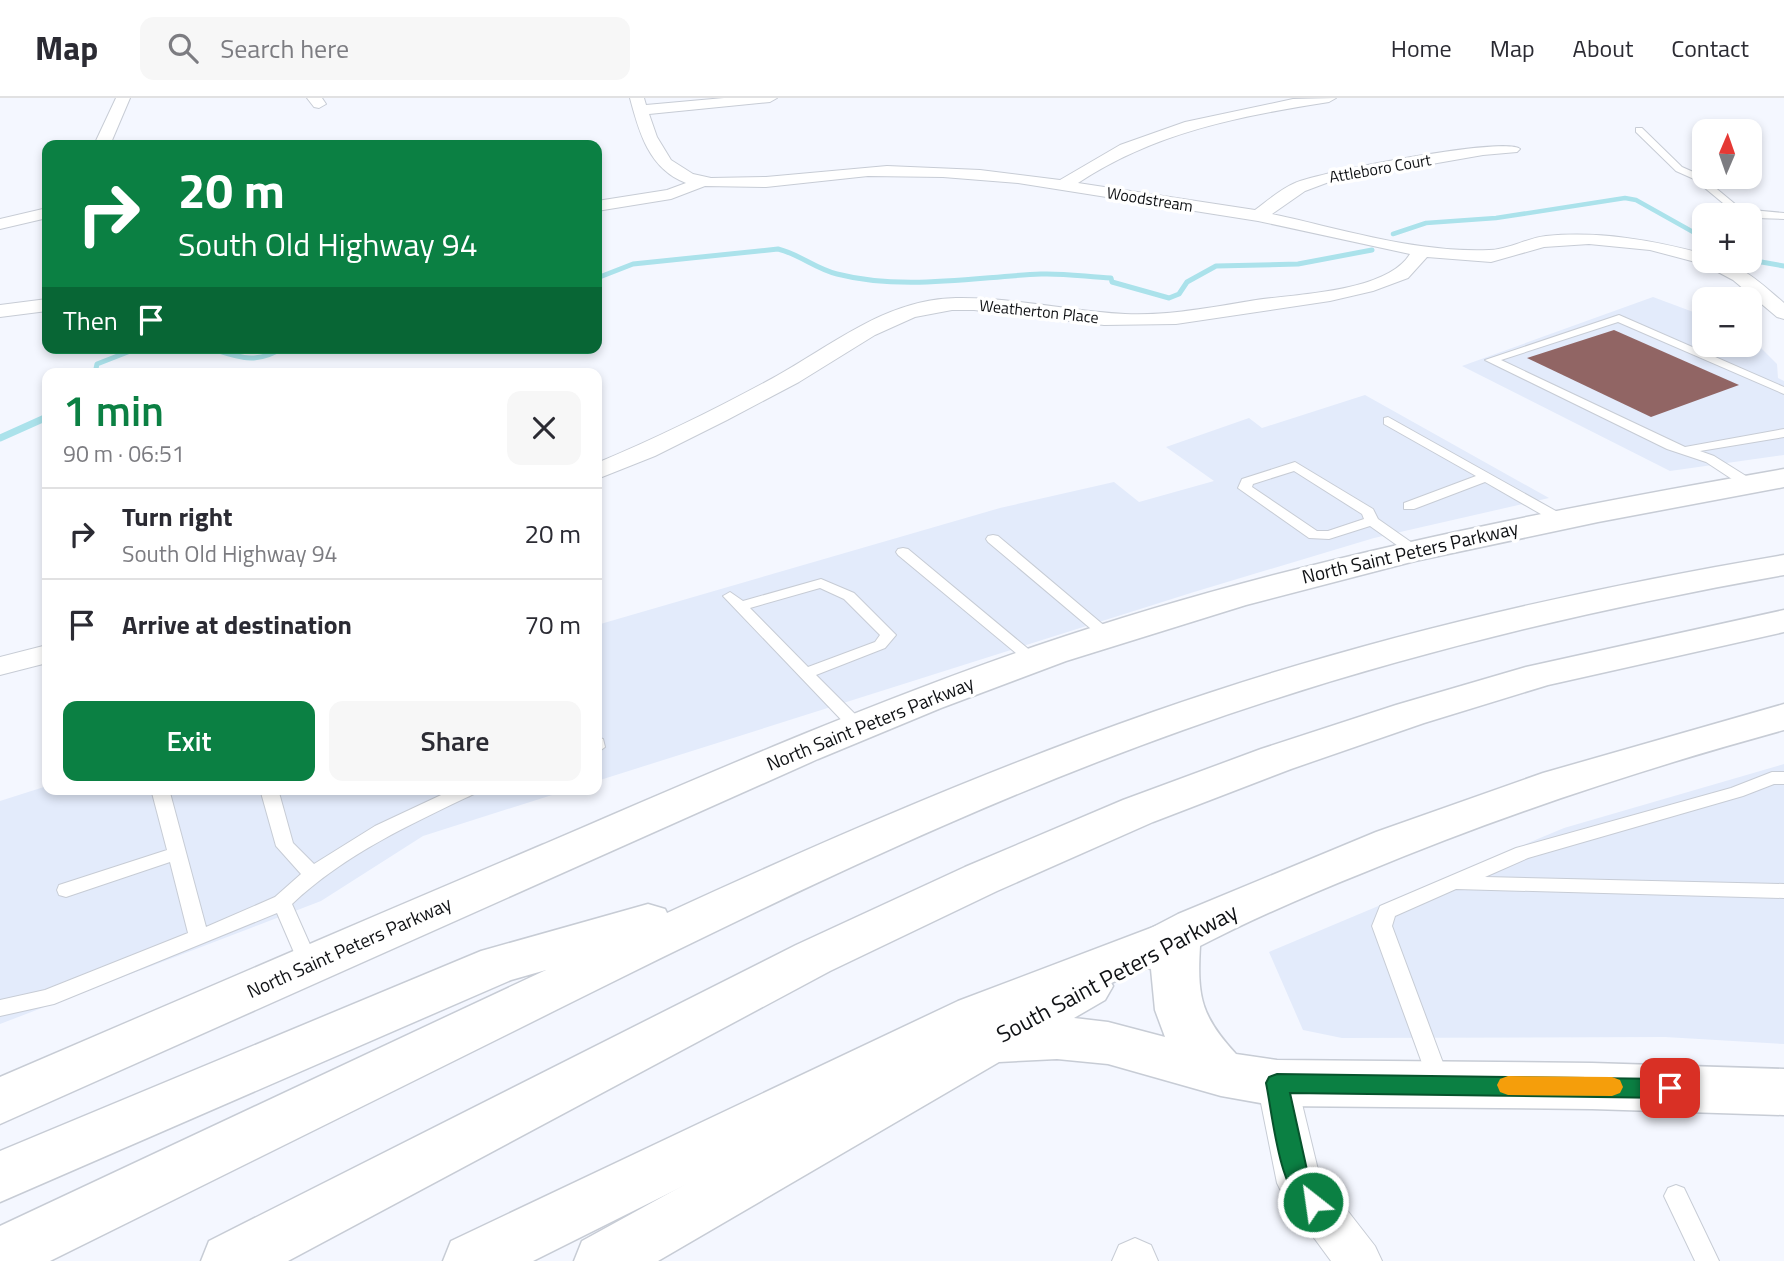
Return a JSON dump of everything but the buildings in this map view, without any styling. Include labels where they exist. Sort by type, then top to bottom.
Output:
[{"type":"main road","name":"North Saint Peters Parkway","points":[[0,1101],[787,755],[1033,660],[1214,602],[1413,550],[1558,518],[1766,481]]},
{"type":"main road","points":[[0,1256],[751,893],[947,806],[1087,750],[1228,701],[1384,653],[1613,597],[1784,565]]},
{"type":"main road","points":[[230,1261],[813,958],[981,879],[1138,811],[1276,759],[1410,714],[1541,676],[1784,621]]},
{"type":"main road","name":"South Saint Peters Parkway","points":[[603,1261],[1177,936],[1293,883],[1414,833],[1642,755],[1784,717]]},
{"type":"main road","points":[[0,1177],[498,965],[751,893]]},
{"type":"main road","points":[[472,1261],[976,1016],[1177,936],[1174,978],[1178,1007],[1189,1036],[1221,1074]]},
{"type":"main road","points":[[988,1042],[1057,1038],[1108,1043],[1221,1074],[1277,1083],[1592,1086],[1784,1092]]},
{"type":"street","points":[[104,140],[123,98]]},
{"type":"street","points":[[639,104],[770,98]]},
{"type":"street","points":[[1063,185],[1096,161],[1175,130],[1273,106],[1329,98]]},
{"type":"street","name":"Woodstream","points":[[639,104],[661,157],[672,170],[702,181],[744,183],[836,173],[898,171],[978,174],[1258,216],[1421,251],[1491,256],[1543,242],[1589,239],[1651,245],[1692,256]]},
{"type":"street","name":"Attleboro Court","points":[[1258,216],[1299,187],[1326,178],[1483,150],[1512,149]]},
{"type":"street","points":[[602,205],[671,194],[702,181]]},
{"type":"street","points":[[0,223],[42,214]]},
{"type":"street","name":"Weatherton Place","points":[[602,470],[635,457],[794,376],[877,324],[914,310],[949,304],[990,304],[1074,316],[1167,320],[1347,291],[1401,274],[1414,264],[1421,251]]},
{"type":"street","points":[[1734,273],[1784,313]]},
{"type":"street","points":[[0,311],[42,306]]},
{"type":"street","points":[[0,666],[42,655]]},
{"type":"street","points":[[1277,1083],[1298,1183],[1359,1261]]},
{"type":"lane","points":[[1639,130],[1679,169],[1697,177],[1738,211],[1755,215],[1784,216]]},
{"type":"lane","points":[[1766,481],[1684,450],[1491,359],[1619,318],[1784,391]]},
{"type":"lane","points":[[1388,421],[1558,518]]},
{"type":"lane","points":[[1684,450],[1784,433]]},
{"type":"lane","points":[[1371,521],[1329,535],[1314,535],[1245,488],[1247,482],[1294,466],[1368,512],[1371,521],[1413,550]]},
{"type":"lane","points":[[1409,506],[1486,477]]},
{"type":"lane","points":[[993,539],[1108,636]]},
{"type":"lane","points":[[902,552],[1033,660]]},
{"type":"lane","points":[[806,673],[880,645],[888,635],[849,596],[821,583],[735,601],[858,727]]},
{"type":"lane","points":[[1440,1085],[1381,926],[1387,911],[1522,853],[1737,792],[1772,778],[1784,778]]},
{"type":"lane","points":[[162,795],[199,937]]},
{"type":"lane","points":[[271,795],[285,846],[312,874]]},
{"type":"lane","points":[[0,1008],[47,998],[255,915],[282,902],[312,874],[381,831],[457,795]]},
{"type":"lane","points":[[66,890],[177,853]]},
{"type":"lane","points":[[1452,883],[1784,891]]},
{"type":"lane","points":[[282,902],[309,965]]},
{"type":"lane","points":[[1676,1196],[1707,1261]]},
{"type":"shaded area","points":[[1653,297],[1692,312],[1692,357],[1762,357],[1762,349],[1777,364],[1778,378],[1784,381],[1784,455],[1670,471],[1462,366]]},
{"type":"shaded area","points":[[1365,395],[1549,498],[1374,538],[1194,592],[602,779],[602,624],[1000,508],[1114,482],[1139,502],[1214,481],[1166,447],[1249,418],[1262,428]]},
{"type":"shaded area","points":[[1784,764],[1784,1044],[1665,1037],[1342,1038],[1303,1030],[1269,952],[1564,828]]},
{"type":"shaded area","points":[[42,788],[42,795],[552,795],[423,836],[321,901],[0,1024],[0,801]]},
{"type":"waterway","points":[[1393,234],[1426,223],[1496,218],[1625,198],[1636,200],[1692,231]]},
{"type":"waterway","points":[[602,276],[633,264],[778,249],[829,272],[862,279],[939,282],[1041,274],[1067,275],[1111,278],[1112,282],[1169,298],[1179,294],[1187,282],[1216,266],[1298,264],[1372,250]]},
{"type":"waterway","points":[[1762,262],[1784,266]]},
{"type":"waterway","points":[[96,368],[97,364],[123,354]]},
{"type":"waterway","points":[[231,354],[246,358],[270,354]]},
{"type":"waterway","points":[[0,438],[42,419]]},
{"type":"slow traffic","points":[[1508,1085],[1612,1087]]},
{"type":"route","points":[[1313,1202],[1298,1183],[1277,1083],[1670,1088]]}]
